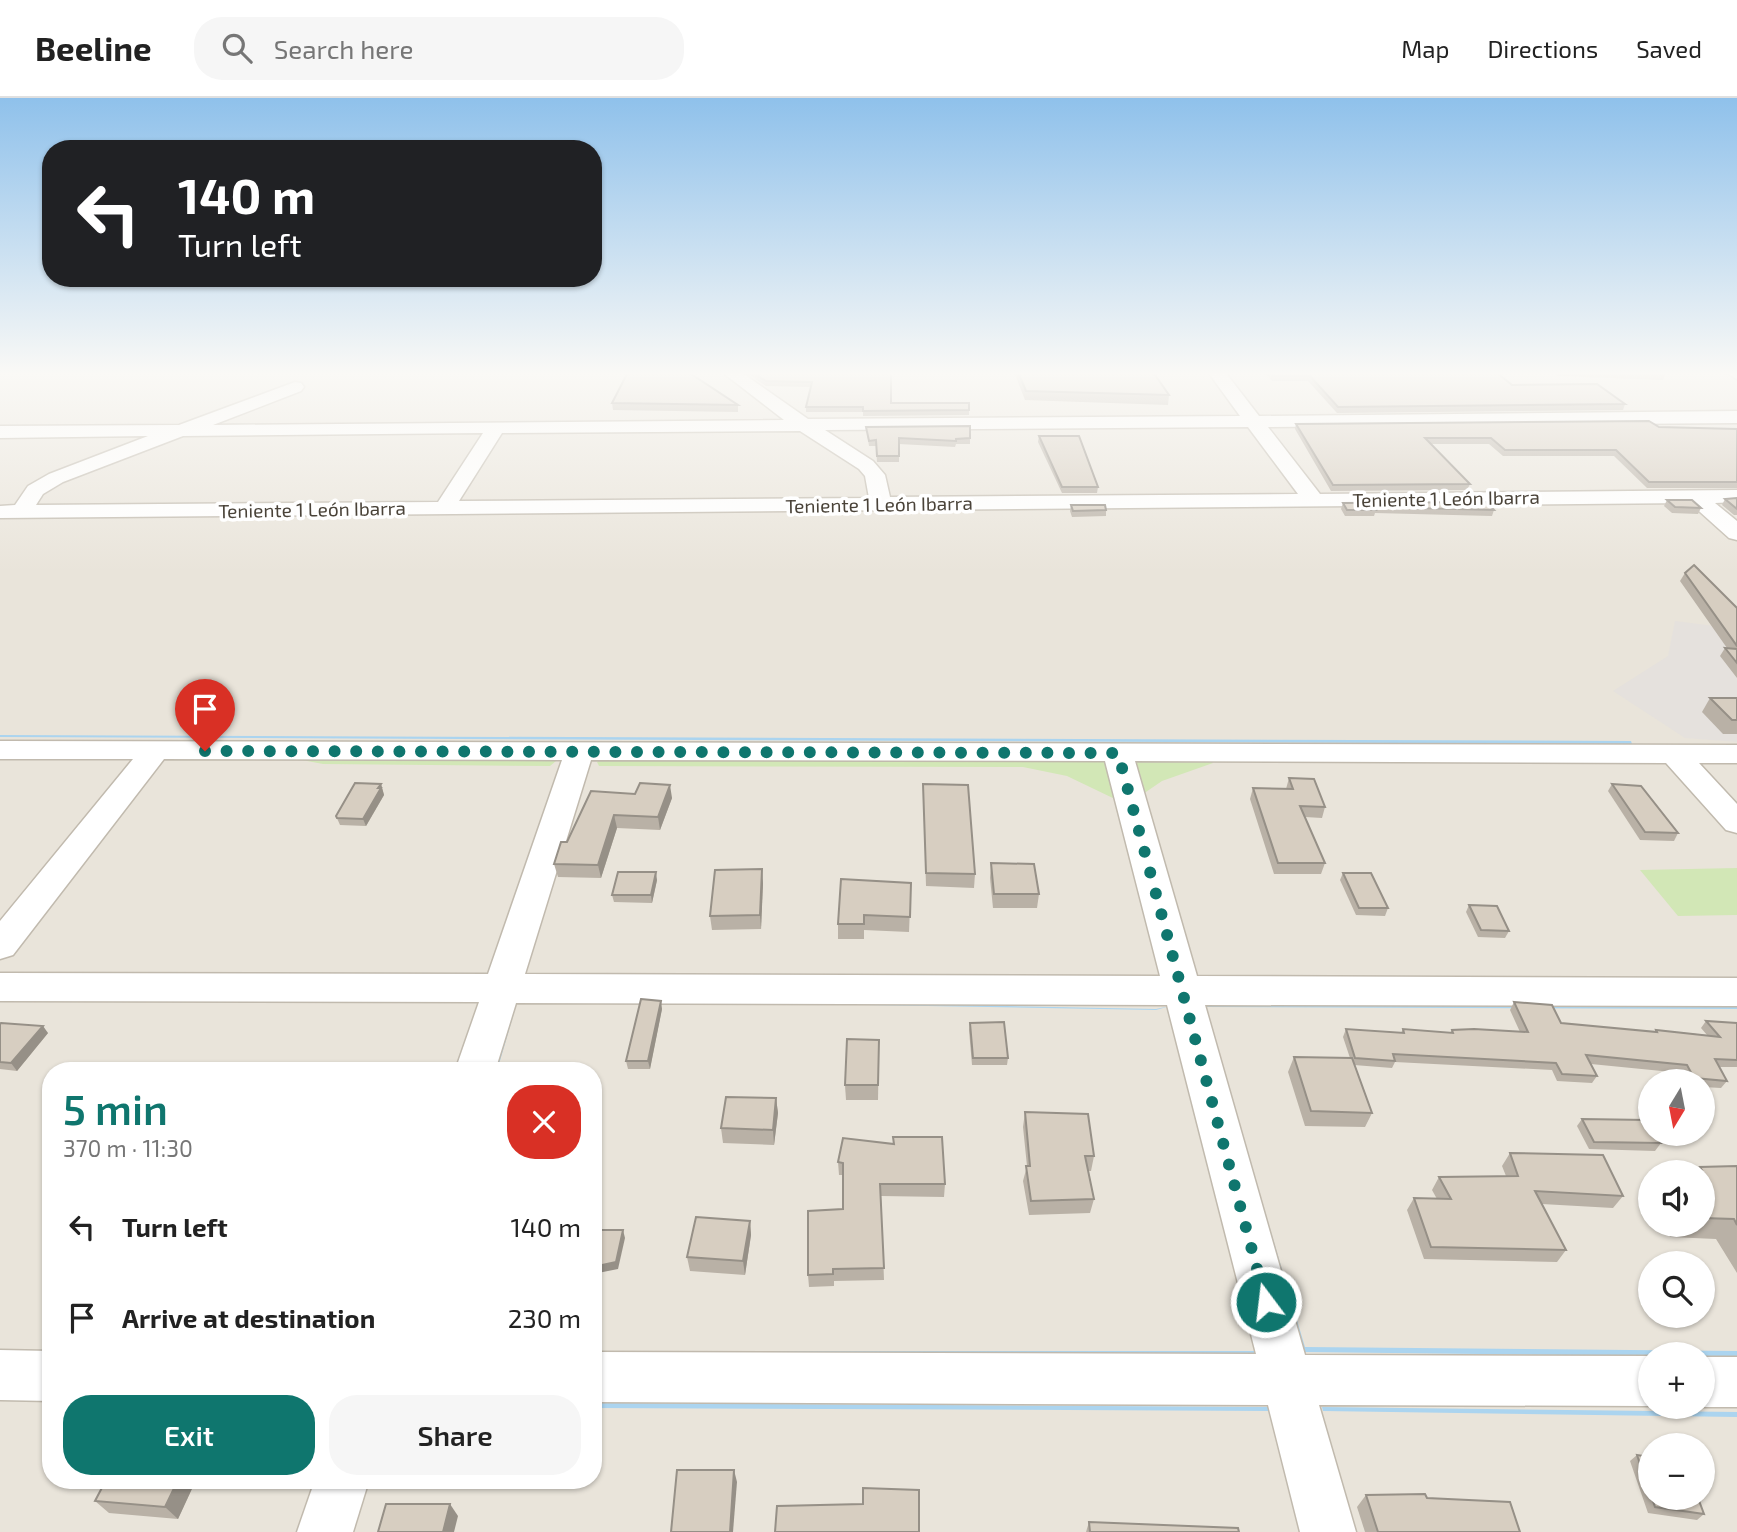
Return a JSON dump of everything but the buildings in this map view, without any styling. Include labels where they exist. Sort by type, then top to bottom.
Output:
[{"type":"street","points":[[10,512],[35,490],[56,478],[154,439]]},
{"type":"street","points":[[444,508],[489,439]]},
{"type":"street","points":[[825,439],[866,465],[875,475],[881,503]]},
{"type":"street","points":[[1265,439],[1314,500]]},
{"type":"street","points":[[1695,496],[1737,533]]},
{"type":"street","name":"Teniente 1 León Ibarra","points":[[10,512],[1737,496]]},
{"type":"street","points":[[0,750],[1737,754]]},
{"type":"street","points":[[0,946],[156,751]]},
{"type":"street","points":[[478,1062],[579,752]]},
{"type":"street","points":[[1118,753],[1328,1532]]},
{"type":"street","points":[[1675,755],[1737,823]]},
{"type":"street","points":[[0,987],[1737,992]]},
{"type":"street","points":[[0,1376],[42,1376]]},
{"type":"street","points":[[602,1377],[1638,1381]]},
{"type":"street","points":[[1715,1382],[1737,1382]]},
{"type":"street","points":[[325,1532],[339,1489]]},
{"type":"shaded area","points":[[0,439],[1737,439],[1737,1532],[0,1532]]},
{"type":"shaded area","points":[[1675,621],[1737,629],[1737,742],[1685,738],[1613,691],[1668,656]]},
{"type":"green space","points":[[601,759],[1213,763],[1162,781],[1143,794],[1117,800],[1067,776],[1023,767],[599,766],[597,762]]},
{"type":"green space","points":[[302,760],[556,761],[550,766],[323,764]]},
{"type":"green space","points":[[1737,868],[1737,915],[1678,916],[1640,870]]},
{"type":"water","points":[[0,737],[1631,741],[1632,744]]},
{"type":"water","points":[[515,996],[1156,1009],[1170,1006],[1156,1010],[518,999],[500,1062],[496,1062]]},
{"type":"water","points":[[1204,1004],[1737,1007],[1737,1009],[1205,1007]]},
{"type":"water","points":[[1206,1013],[1305,1347],[1638,1350],[1638,1356],[1301,1352]]},
{"type":"water","points":[[602,1351],[1256,1351],[1256,1354],[602,1355]]},
{"type":"water","points":[[1715,1351],[1737,1351],[1737,1357],[1715,1357]]},
{"type":"water","points":[[602,1403],[1278,1407],[1279,1411],[602,1408]]},
{"type":"water","points":[[1322,1407],[1638,1411],[1638,1416],[1323,1411]]},
{"type":"water","points":[[1715,1412],[1737,1412],[1737,1417],[1715,1417]]},
{"type":"route","points":[[205,751],[1118,753],[1266,1302]]}]
